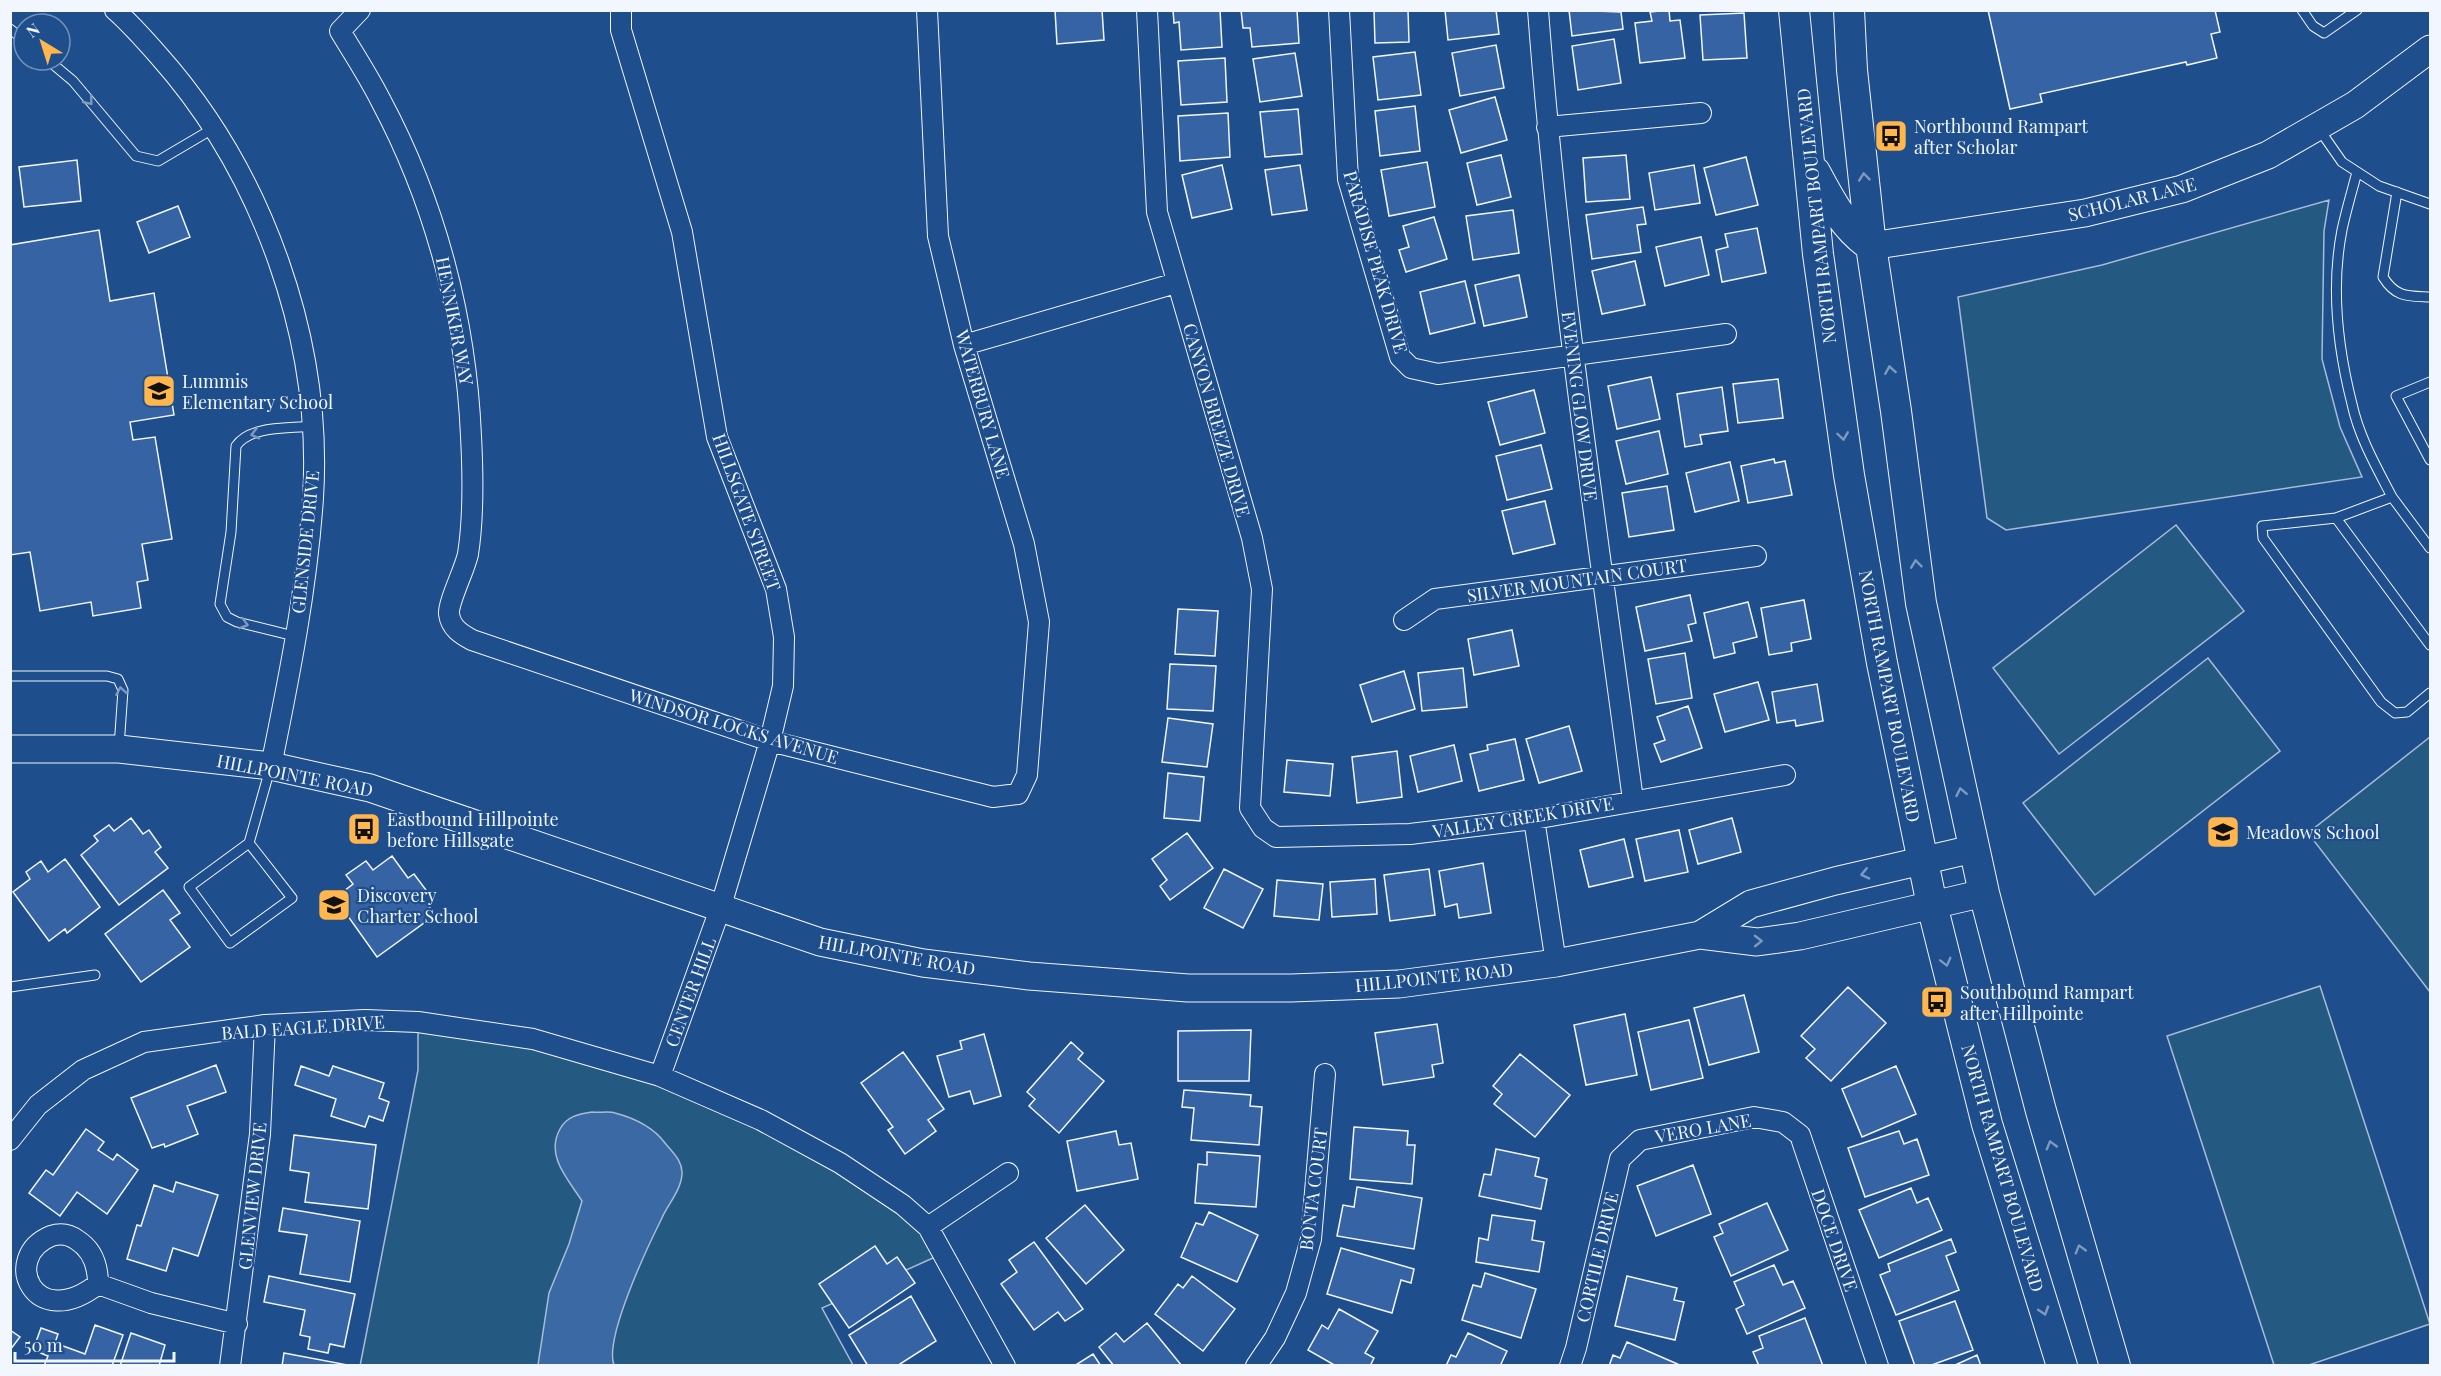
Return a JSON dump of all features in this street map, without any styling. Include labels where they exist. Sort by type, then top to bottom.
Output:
[{"type":"main road","name":"NORTH RAMPART BOULEVARD","points":[[1794,10],[1818,254],[1849,475],[1882,663],[1932,905],[1987,1124],[2062,1365]]},
{"type":"main road","points":[[1849,10],[1852,70],[1871,246],[1896,411],[1921,603],[1984,893],[2041,1111],[2115,1365]]},
{"type":"main road","points":[[1809,162],[1849,229],[1871,246]]},
{"type":"street","name":"HENNIKER WAY","points":[[360,10],[340,31],[382,102],[416,177],[443,255],[459,322],[470,404],[473,472],[468,555],[449,613],[456,630]]},
{"type":"street","name":"HILLSGATE STREET","points":[[621,10],[621,30],[682,232],[717,437],[776,589],[784,637],[783,686],[770,741],[720,909]]},
{"type":"street","name":"WATERBURY LANE","points":[[927,10],[938,236],[964,345],[1024,544],[1039,622],[1027,775],[1018,794]]},
{"type":"street","name":"CANYON BREEZE DRIVE","points":[[1147,10],[1157,212],[1251,538],[1262,589],[1250,808],[1263,828]]},
{"type":"street","name":"PARADISE PEAK DRIVE","points":[[1339,10],[1348,179],[1400,357],[1411,368],[1438,374],[1573,355]]},
{"type":"street","name":"EVENING GLOW DRIVE","points":[[1538,10],[1547,127],[1573,355],[1633,800]]},
{"type":"street","name":"GLENSIDE DRIVE","points":[[128,14],[214,128],[258,209],[285,280],[304,355],[312,426],[313,497],[305,573],[271,766]]},
{"type":"street","name":"SCHOLAR LANE","points":[[1871,246],[2085,213],[2182,189],[2268,155],[2355,105],[2430,50]]},
{"type":"street","points":[[1547,127],[1701,113]]},
{"type":"street","points":[[964,345],[1176,283]]},
{"type":"street","points":[[1573,355],[1726,334]]},
{"type":"street","name":"SILVER MOUNTAIN COURT","points":[[1404,620],[1434,599],[1756,556]]},
{"type":"street","name":"WINDSOR LOCKS AVENUE","points":[[456,630],[472,640],[770,741],[993,797],[1018,794]]},
{"type":"street","name":"HILLPOINTE ROAD","points":[[10,749],[119,749],[271,766],[370,788],[820,942],[923,963],[1029,976],[1188,988],[1291,988],[1399,984],[1556,963],[1700,935],[1757,942],[1800,936],[1984,893]]},
{"type":"street","name":"VALLEY CREEK DRIVE","points":[[1263,828],[1276,837],[1410,834],[1533,819],[1633,800],[1785,776]]},
{"type":"street","points":[[1533,819],[1556,963]]},
{"type":"street","name":"HILLPOINTE ROAD","points":[[1700,935],[1751,904],[1835,881],[1973,849]]},
{"type":"street","name":"CENTER HILL","points":[[660,1076],[720,909]]},
{"type":"street","name":"BALD EAGLE DRIVE","points":[[10,1140],[38,1105],[83,1070],[144,1042],[265,1026],[365,1020],[417,1022],[533,1039],[660,1076],[761,1120],[840,1163],[903,1204],[928,1227],[1005,1365]]},
{"type":"street","name":"GLENVIEW DRIVE","points":[[230,1365],[260,1134],[265,1026]]},
{"type":"street","name":"BONTA COURT","points":[[1256,1365],[1275,1338],[1296,1293],[1311,1239],[1325,1074]]},
{"type":"street","name":"VERO LANE","points":[[1627,1150],[1640,1140],[1754,1118],[1783,1122]]},
{"type":"street","name":"DOCE DRIVE","points":[[1783,1122],[1800,1135],[1878,1365]]},
{"type":"street","name":"CORTILE DRIVE","points":[[1570,1365],[1576,1348],[1620,1159],[1627,1150]]},
{"type":"street","points":[[928,1227],[1008,1173]]},
{"type":"street","points":[[98,1284],[151,1303],[237,1324]]},
{"type":"lane","points":[[2302,10],[2313,26],[2324,33],[2357,10]]},
{"type":"lane","points":[[63,72],[74,81],[136,156],[158,161],[214,128]]},
{"type":"lane","points":[[2317,127],[2342,162],[2379,186],[2430,204]]},
{"type":"lane","points":[[2357,172],[2342,231],[2337,283],[2341,344],[2352,406],[2373,460],[2392,497],[2430,548]]},
{"type":"lane","points":[[2397,192],[2383,277],[2391,289],[2404,295],[2430,297]]},
{"type":"lane","points":[[2430,382],[2396,396],[2430,460]]},
{"type":"lane","points":[[294,636],[237,622],[227,617],[220,604],[221,592],[231,532],[236,446],[241,438],[252,432],[312,426]]},
{"type":"lane","points":[[2392,497],[2336,518],[2262,526],[2263,538],[2381,702],[2395,713],[2407,712],[2430,693]]},
{"type":"lane","points":[[2336,518],[2430,645]]},
{"type":"lane","points":[[10,676],[107,676],[118,679],[123,690],[119,749]]},
{"type":"lane","points":[[249,843],[292,898],[230,943],[189,887],[249,843],[271,766]]},
{"type":"lane","points":[[10,987],[95,975]]},
{"type":"shaded area","points":[[2329,200],[2324,231],[2322,359],[2340,427],[2362,477],[2006,530],[1987,518],[1958,297],[2102,265]]},
{"type":"shaded area","points":[[2176,525],[2244,611],[2059,754],[1993,668]]},
{"type":"shaded area","points":[[2208,658],[2280,751],[2095,895],[2023,803]]},
{"type":"shaded area","points":[[2430,737],[2430,992],[2308,833]]},
{"type":"shaded area","points":[[2320,986],[2430,1324],[2309,1365],[2274,1365],[2167,1036]]},
{"type":"shaded area","points":[[418,1022],[660,1076],[840,1163],[944,1253],[822,1308],[853,1365],[360,1366],[418,1070]]},
{"type":"shaded area","points":[[592,1112],[622,1115],[636,1120],[655,1132],[679,1161],[682,1169],[681,1180],[646,1251],[621,1315],[615,1335],[614,1365],[538,1365],[549,1293],[569,1244],[582,1201],[560,1167],[555,1149],[556,1139],[560,1129],[570,1118]]},
{"type":"building","points":[[1055,10],[1102,10],[1104,40],[1057,44]]},
{"type":"building","points":[[1173,10],[1220,10],[1222,47],[1181,50],[1179,22],[1174,23]]},
{"type":"building","points":[[1241,10],[1297,10],[1299,43],[1252,47],[1250,28],[1243,28]]},
{"type":"building","points":[[1374,10],[1408,10],[1409,42],[1375,43]]},
{"type":"building","points":[[1445,10],[1496,10],[1499,34],[1448,40]]},
{"type":"building","points":[[1569,10],[1621,12],[1623,29],[1572,36]]},
{"type":"building","points":[[1669,10],[1670,21],[1680,20],[1685,58],[1640,63],[1635,23],[1652,21],[1650,12]]},
{"type":"building","points":[[1988,10],[2215,10],[2220,32],[2211,34],[2217,58],[2187,65],[2186,62],[2040,94],[2042,102],[2010,109]]},
{"type":"building","points":[[1744,13],[1747,58],[1703,60],[1700,15]]},
{"type":"building","points":[[1614,39],[1621,83],[1578,90],[1572,46]]},
{"type":"building","points":[[1496,45],[1504,88],[1460,96],[1452,53]]},
{"type":"building","points":[[1415,52],[1421,95],[1378,100],[1373,57]]},
{"type":"building","points":[[1295,53],[1302,96],[1260,102],[1253,59]]},
{"type":"building","points":[[1225,58],[1227,102],[1181,105],[1178,61]]},
{"type":"building","points":[[1495,97],[1507,140],[1461,153],[1449,110]]},
{"type":"building","points":[[1415,106],[1420,151],[1380,156],[1375,111]]},
{"type":"building","points":[[1298,109],[1302,154],[1265,157],[1260,112]]},
{"type":"building","points":[[1228,113],[1230,157],[1180,161],[1178,116]]},
{"type":"building","points":[[1501,155],[1511,197],[1477,205],[1467,163]]},
{"type":"building","points":[[1626,155],[1630,199],[1586,202],[1583,158]]},
{"type":"building","points":[[1746,157],[1758,205],[1716,215],[1704,168]]},
{"type":"building","points":[[77,160],[81,201],[24,207],[19,167]]},
{"type":"building","points":[[1427,162],[1435,207],[1389,216],[1381,170]]},
{"type":"building","points":[[1222,165],[1232,209],[1192,218],[1182,175]]},
{"type":"building","points":[[1300,165],[1307,210],[1272,215],[1265,170]]},
{"type":"building","points":[[1694,165],[1700,203],[1655,210],[1649,173]]},
{"type":"building","points":[[178,206],[190,237],[149,253],[137,222]]},
{"type":"building","points":[[1643,207],[1646,224],[1637,225],[1641,252],[1592,259],[1586,215]]},
{"type":"building","points":[[1513,210],[1519,253],[1473,260],[1466,216]]},
{"type":"building","points":[[1434,217],[1447,259],[1406,272],[1399,250],[1409,247],[1403,226]]},
{"type":"building","points":[[1757,228],[1766,273],[1722,282],[1716,250],[1728,247],[1725,234]]},
{"type":"building","points":[[99,230],[110,301],[154,293],[174,415],[130,422],[133,440],[155,437],[172,539],[142,544],[148,580],[137,582],[141,608],[93,616],[91,602],[40,611],[30,552],[10,555],[10,245]]},
{"type":"building","points":[[1701,237],[1709,275],[1665,286],[1656,247]]},
{"type":"building","points":[[1635,261],[1645,305],[1602,314],[1592,271]]},
{"type":"building","points":[[1519,275],[1527,317],[1484,326],[1475,285]]},
{"type":"building","points":[[1465,281],[1475,323],[1430,334],[1420,292]]},
{"type":"building","points":[[1651,377],[1660,419],[1617,429],[1608,386]]},
{"type":"building","points":[[1778,379],[1783,418],[1738,423],[1733,384]]},
{"type":"building","points":[[1722,387],[1728,431],[1700,435],[1702,444],[1685,447],[1677,394]]},
{"type":"building","points":[[1534,390],[1545,433],[1500,445],[1488,402]]},
{"type":"building","points":[[1659,431],[1668,474],[1626,484],[1616,441]]},
{"type":"building","points":[[1541,445],[1552,489],[1507,500],[1496,456]]},
{"type":"building","points":[[1774,459],[1775,463],[1785,461],[1792,495],[1748,503],[1741,466]]},
{"type":"building","points":[[1730,462],[1739,501],[1695,512],[1686,473]]},
{"type":"building","points":[[1667,486],[1674,530],[1629,537],[1622,493]]},
{"type":"building","points":[[1545,501],[1555,544],[1513,554],[1502,511]]},
{"type":"building","points":[[1690,595],[1696,623],[1688,625],[1692,641],[1645,651],[1636,607]]},
{"type":"building","points":[[1804,600],[1811,639],[1791,643],[1792,651],[1769,655],[1761,608]]},
{"type":"building","points":[[1748,602],[1757,637],[1733,643],[1735,653],[1714,658],[1704,613]]},
{"type":"building","points":[[1178,609],[1218,611],[1215,656],[1175,654]]},
{"type":"building","points":[[1512,630],[1519,666],[1474,675],[1468,639]]},
{"type":"building","points":[[1685,653],[1692,698],[1656,704],[1648,659]]},
{"type":"building","points":[[1170,664],[1216,666],[1213,711],[1167,709]]},
{"type":"building","points":[[1463,668],[1467,707],[1422,711],[1418,673]]},
{"type":"building","points":[[1404,671],[1415,709],[1372,722],[1360,685]]},
{"type":"building","points":[[1758,682],[1769,720],[1725,732],[1714,694]]},
{"type":"building","points":[[1817,684],[1823,721],[1796,726],[1795,720],[1777,723],[1772,692]]},
{"type":"building","points":[[1688,706],[1702,748],[1661,762],[1654,744],[1665,740],[1657,717]]},
{"type":"building","points":[[1168,718],[1213,724],[1207,767],[1162,762]]},
{"type":"building","points":[[1569,726],[1582,771],[1539,783],[1526,739]]},
{"type":"building","points":[[1515,739],[1524,780],[1479,791],[1470,754],[1488,750],[1487,745]]},
{"type":"building","points":[[1454,745],[1462,781],[1418,792],[1410,756]]},
{"type":"building","points":[[1397,751],[1402,797],[1357,803],[1352,757]]},
{"type":"building","points":[[1287,760],[1333,764],[1330,796],[1284,792]]},
{"type":"building","points":[[1168,773],[1204,777],[1200,821],[1164,818]]},
{"type":"building","points":[[131,818],[143,834],[149,830],[161,847],[155,852],[168,868],[119,905],[81,855],[98,841],[94,836],[109,825],[114,831]]},
{"type":"building","points":[[1732,818],[1741,852],[1698,864],[1689,830]]},
{"type":"building","points":[[1679,830],[1688,872],[1645,881],[1636,839]]},
{"type":"building","points":[[1187,833],[1213,868],[1170,900],[1160,886],[1167,880],[1152,859]]},
{"type":"building","points":[[1624,839],[1633,877],[1589,887],[1580,850]]},
{"type":"building","points":[[392,856],[408,878],[414,874],[426,890],[420,894],[435,915],[377,957],[335,898],[353,884],[346,875],[366,861],[373,870]]},
{"type":"building","points":[[65,859],[100,907],[67,933],[65,929],[49,941],[13,892],[30,879],[26,872],[41,861],[48,872]]},
{"type":"building","points":[[1483,863],[1491,913],[1459,918],[1457,904],[1445,907],[1439,871]]},
{"type":"building","points":[[1224,869],[1263,889],[1243,928],[1204,908]]},
{"type":"building","points":[[1429,869],[1435,915],[1390,921],[1384,875]]},
{"type":"building","points":[[1375,879],[1377,914],[1332,917],[1330,882]]},
{"type":"building","points":[[1277,880],[1323,884],[1319,920],[1274,916]]},
{"type":"building","points":[[163,890],[180,913],[170,920],[190,947],[141,982],[105,934]]},
{"type":"building","points":[[1848,987],[1886,1023],[1831,1081],[1806,1058],[1815,1049],[1801,1036]]},
{"type":"building","points":[[1744,995],[1759,1052],[1709,1065],[1694,1008]]},
{"type":"building","points":[[1625,1014],[1637,1075],[1586,1085],[1574,1025]]},
{"type":"building","points":[[1689,1020],[1703,1078],[1651,1090],[1638,1032]]},
{"type":"building","points":[[1437,1024],[1443,1063],[1432,1065],[1434,1077],[1383,1085],[1375,1033]]},
{"type":"building","points":[[1251,1030],[1249,1081],[1178,1081],[1178,1031]]},
{"type":"building","points":[[984,1034],[1001,1096],[974,1104],[970,1091],[949,1097],[937,1056],[962,1049],[960,1041]]},
{"type":"building","points":[[1071,1042],[1083,1053],[1078,1059],[1104,1081],[1059,1133],[1029,1106],[1035,1099],[1027,1092]]},
{"type":"building","points":[[903,1052],[944,1109],[928,1120],[936,1131],[905,1154],[888,1130],[893,1127],[861,1083]]},
{"type":"building","points":[[1520,1054],[1570,1095],[1535,1137],[1494,1104],[1502,1094],[1493,1086]]},
{"type":"building","points":[[216,1065],[226,1092],[187,1106],[198,1134],[165,1147],[164,1144],[152,1148],[131,1098]]},
{"type":"building","points":[[301,1066],[329,1076],[333,1066],[384,1083],[379,1098],[389,1102],[383,1121],[369,1116],[365,1127],[331,1116],[336,1099],[295,1085]]},
{"type":"building","points":[[1896,1066],[1916,1114],[1862,1137],[1842,1089]]},
{"type":"building","points":[[1184,1090],[1251,1095],[1250,1106],[1262,1107],[1259,1145],[1191,1140],[1194,1108],[1182,1107]]},
{"type":"building","points":[[1354,1127],[1408,1131],[1407,1145],[1415,1145],[1412,1184],[1350,1179]]},
{"type":"building","points":[[86,1129],[104,1142],[98,1150],[113,1160],[117,1154],[138,1170],[107,1214],[77,1192],[60,1216],[29,1193],[46,1170],[53,1175]]},
{"type":"building","points":[[1116,1131],[1119,1145],[1131,1143],[1138,1179],[1077,1191],[1067,1141]]},
{"type":"building","points":[[1899,1131],[1904,1144],[1917,1139],[1929,1175],[1865,1197],[1848,1148]]},
{"type":"building","points":[[294,1135],[376,1145],[368,1209],[305,1202],[309,1173],[290,1170]]},
{"type":"building","points":[[1496,1149],[1539,1158],[1535,1176],[1547,1179],[1541,1209],[1479,1196],[1484,1174],[1491,1175]]},
{"type":"building","points":[[1207,1152],[1260,1156],[1256,1207],[1195,1203],[1198,1164],[1207,1165]]},
{"type":"building","points":[[1693,1165],[1711,1214],[1656,1236],[1637,1186]]},
{"type":"building","points":[[176,1182],[218,1195],[198,1256],[173,1248],[166,1271],[127,1259],[137,1225],[141,1226],[154,1185],[173,1192]]},
{"type":"building","points":[[1357,1187],[1422,1198],[1414,1249],[1337,1236],[1343,1205],[1354,1207]]},
{"type":"building","points":[[1911,1188],[1917,1203],[1928,1198],[1942,1230],[1879,1258],[1859,1210]]},
{"type":"building","points":[[1767,1203],[1788,1250],[1731,1276],[1714,1237],[1723,1233],[1719,1224]]},
{"type":"building","points":[[1085,1205],[1124,1250],[1086,1284],[1046,1238]]},
{"type":"building","points":[[283,1208],[360,1221],[350,1282],[300,1274],[307,1235],[279,1231]]},
{"type":"building","points":[[1209,1212],[1258,1235],[1237,1282],[1181,1257],[1196,1223],[1203,1225]]},
{"type":"building","points":[[1492,1215],[1535,1221],[1532,1240],[1544,1242],[1539,1272],[1476,1262],[1479,1238],[1488,1240]]},
{"type":"building","points":[[1951,1239],[1956,1252],[1946,1256],[1959,1290],[1896,1315],[1880,1275],[1890,1271],[1888,1264]]},
{"type":"building","points":[[1034,1242],[1083,1309],[1065,1321],[1058,1312],[1034,1330],[1001,1284],[1017,1272],[1009,1260]]},
{"type":"building","points":[[875,1246],[887,1264],[897,1257],[915,1283],[849,1328],[819,1284]]},
{"type":"building","points":[[1341,1248],[1414,1269],[1411,1283],[1401,1280],[1392,1313],[1327,1294]]},
{"type":"building","points":[[1774,1265],[1783,1285],[1793,1281],[1805,1308],[1747,1334],[1736,1309],[1744,1305],[1734,1282]]},
{"type":"building","points":[[1485,1273],[1536,1289],[1521,1338],[1462,1320],[1473,1285],[1481,1287]]},
{"type":"building","points":[[269,1276],[355,1294],[344,1347],[330,1344],[328,1353],[308,1349],[310,1337],[300,1335],[305,1310],[264,1302]]},
{"type":"building","points":[[1192,1276],[1235,1309],[1203,1351],[1155,1314],[1178,1284],[1183,1288]]},
{"type":"building","points":[[1627,1276],[1677,1288],[1674,1300],[1684,1302],[1675,1340],[1615,1326]]},
{"type":"building","points":[[911,1296],[936,1341],[897,1366],[868,1366],[849,1335]]},
{"type":"building","points":[[1955,1301],[1973,1350],[1929,1366],[1915,1366],[1899,1321]]},
{"type":"building","points":[[1339,1309],[1378,1331],[1365,1353],[1374,1358],[1370,1366],[1336,1366],[1308,1350],[1322,1325],[1328,1329]]},
{"type":"building","points":[[1805,1318],[1823,1366],[1759,1366],[1753,1352],[1763,1348],[1759,1336]]},
{"type":"building","points":[[1147,1323],[1182,1366],[1114,1366],[1099,1347],[1116,1333],[1124,1342]]},
{"type":"building","points":[[95,1325],[123,1335],[112,1366],[44,1366],[48,1356],[33,1350],[41,1328],[58,1334],[55,1343],[85,1354]]},
{"type":"building","points":[[10,1330],[20,1337],[10,1350]]},
{"type":"building","points":[[131,1333],[165,1345],[159,1366],[120,1366]]},
{"type":"building","points":[[1468,1333],[1507,1351],[1501,1364],[1503,1366],[1446,1366],[1451,1355],[1456,1357]]},
{"type":"building","points":[[1627,1342],[1682,1366],[1609,1366],[1613,1355],[1620,1358]]},
{"type":"building","points":[[284,1353],[348,1365],[348,1366],[282,1366]]},
{"type":"building","points":[[1093,1354],[1101,1366],[1074,1366]]},
{"type":"building","points":[[1977,1355],[1981,1366],[1953,1366]]},
{"type":"place","name":"Northbound Rampart after Scholar","points":[[1891,136]]},
{"type":"place","name":"Lummis Elementary School","points":[[159,391]]},
{"type":"place","name":"Eastbound Hillpointe before Hillsgate","points":[[364,829]]},
{"type":"place","name":"Meadows School","points":[[2223,832]]},
{"type":"place","name":"Discovery Charter School","points":[[334,905]]},
{"type":"place","name":"Southbound Rampart after Hillpointe","points":[[1937,1002]]}]
